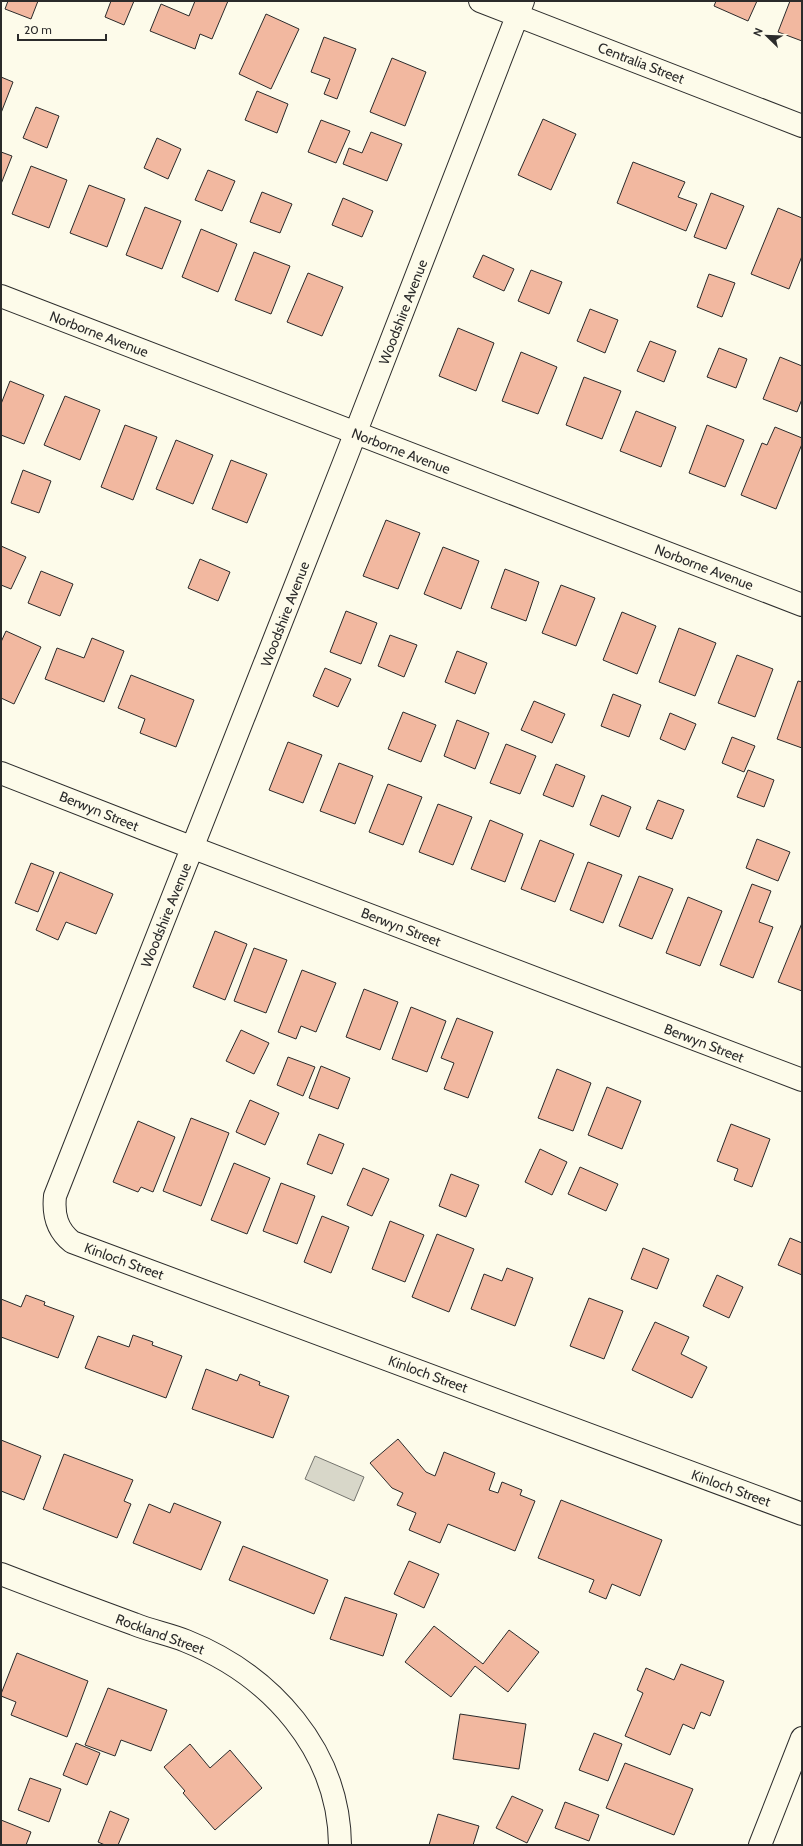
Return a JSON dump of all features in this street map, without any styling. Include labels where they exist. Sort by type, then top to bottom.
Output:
[{"type":"street","name":"Centralia Street","points":[[480,1],[520,8],[802,126]]},
{"type":"street","name":"Woodshire Avenue","points":[[59,1226],[55,1218],[55,1196],[356,434],[520,8]]},
{"type":"street","name":"Norborne Avenue","points":[[1,296],[802,605]]},
{"type":"street","name":"Berwyn Street","points":[[1,773],[193,848],[802,1080]]},
{"type":"street","name":"Kinloch Street","points":[[59,1226],[64,1235],[72,1242],[802,1514]]},
{"type":"street","name":"Rockland Street","points":[[1,1574],[145,1628],[185,1640],[212,1653],[245,1674],[268,1692],[285,1708],[308,1736],[323,1766],[334,1800],[340,1831],[340,1845]]},
{"type":"street","points":[[760,1845],[802,1738]]},
{"type":"shaded area","points":[[315,1456],[364,1477],[354,1501],[305,1479]]},
{"type":"building","points":[[8,1],[38,1],[31,19],[5,9]]},
{"type":"building","points":[[111,1],[134,1],[124,25],[105,17]]},
{"type":"building","points":[[195,1],[228,1],[212,39],[200,34],[195,49],[150,31],[161,4],[189,16]]},
{"type":"building","points":[[716,1],[757,1],[748,21],[714,6]]},
{"type":"building","points":[[790,1],[802,1],[802,41],[778,32]]},
{"type":"building","points":[[266,14],[299,29],[271,89],[239,74]]},
{"type":"building","points":[[324,37],[356,49],[337,99],[324,94],[330,79],[311,72]]},
{"type":"building","points":[[392,58],[426,72],[405,126],[370,112]]},
{"type":"building","points":[[1,77],[13,82],[1,113]]},
{"type":"building","points":[[257,91],[288,104],[277,133],[245,120]]},
{"type":"building","points":[[36,107],[59,116],[47,148],[23,138]]},
{"type":"building","points":[[543,119],[576,134],[551,190],[518,175]]},
{"type":"building","points":[[321,120],[350,131],[336,163],[308,152]]},
{"type":"building","points":[[371,132],[402,144],[387,181],[343,164],[349,148],[362,153]]},
{"type":"building","points":[[157,138],[181,149],[168,179],[144,168]]},
{"type":"building","points":[[1,152],[12,156],[1,184]]},
{"type":"building","points":[[633,162],[685,182],[678,197],[697,204],[686,231],[617,203]]},
{"type":"building","points":[[31,166],[67,180],[49,228],[12,214]]},
{"type":"building","points":[[208,170],[235,181],[222,211],[195,200]]},
{"type":"building","points":[[89,185],[125,199],[107,247],[70,233]]},
{"type":"building","points":[[262,192],[292,204],[280,233],[250,222]]},
{"type":"building","points":[[711,193],[744,206],[726,249],[694,237]]},
{"type":"building","points":[[343,198],[373,211],[362,237],[332,225]]},
{"type":"building","points":[[145,207],[181,221],[162,269],[126,255]]},
{"type":"building","points":[[778,208],[802,218],[802,256],[789,289],[751,274]]},
{"type":"building","points":[[201,229],[237,244],[218,292],[182,277]]},
{"type":"building","points":[[254,252],[290,266],[271,314],[235,300]]},
{"type":"building","points":[[483,255],[514,269],[504,291],[473,277]]},
{"type":"building","points":[[531,270],[562,282],[549,314],[518,301]]},
{"type":"building","points":[[308,273],[343,287],[322,336],[287,322]]},
{"type":"building","points":[[709,274],[735,283],[722,317],[697,307]]},
{"type":"building","points":[[590,309],[618,320],[605,353],[577,341]]},
{"type":"building","points":[[458,328],[494,343],[476,391],[439,376]]},
{"type":"building","points":[[650,341],[676,351],[664,382],[637,371]]},
{"type":"building","points":[[719,348],[747,359],[736,388],[707,377]]},
{"type":"building","points":[[521,352],[557,367],[538,414],[502,401]]},
{"type":"building","points":[[780,357],[802,366],[802,399],[797,412],[763,399]]},
{"type":"building","points":[[584,377],[621,391],[602,439],[566,425]]},
{"type":"building","points":[[10,381],[44,395],[24,444],[1,435],[1,404]]},
{"type":"building","points":[[65,396],[100,410],[80,460],[44,445]]},
{"type":"building","points":[[636,411],[676,427],[661,467],[620,451]]},
{"type":"building","points":[[125,425],[157,437],[133,500],[101,487]]},
{"type":"building","points":[[707,425],[744,440],[725,487],[689,473]]},
{"type":"building","points":[[775,427],[802,438],[802,444],[776,509],[741,495],[762,443],[767,445]]},
{"type":"building","points":[[176,440],[213,455],[193,504],[156,489]]},
{"type":"building","points":[[231,460],[267,474],[247,523],[212,509]]},
{"type":"building","points":[[23,470],[51,481],[39,513],[11,503]]},
{"type":"building","points":[[386,520],[420,533],[398,589],[363,576]]},
{"type":"building","points":[[1,546],[26,557],[11,589],[1,585]]},
{"type":"building","points":[[443,547],[479,561],[461,609],[424,594]]},
{"type":"building","points":[[200,559],[230,572],[218,601],[188,588]]},
{"type":"building","points":[[505,569],[539,582],[526,621],[491,608]]},
{"type":"building","points":[[41,571],[73,584],[60,616],[28,603]]},
{"type":"building","points":[[561,585],[595,598],[576,646],[542,633]]},
{"type":"building","points":[[346,611],[377,623],[361,664],[330,652]]},
{"type":"building","points":[[622,612],[656,626],[637,674],[603,660]]},
{"type":"building","points":[[679,628],[716,643],[695,696],[659,682]]},
{"type":"building","points":[[6,631],[41,647],[14,704],[1,698],[1,642]]},
{"type":"building","points":[[390,635],[417,645],[404,677],[378,666]]},
{"type":"building","points":[[92,638],[124,651],[104,702],[45,679],[57,648],[84,658]]},
{"type":"building","points":[[457,651],[487,663],[475,694],[445,682]]},
{"type":"building","points":[[737,655],[773,669],[755,717],[718,703]]},
{"type":"building","points":[[325,668],[351,679],[338,707],[313,696]]},
{"type":"building","points":[[131,675],[194,700],[176,747],[140,733],[145,719],[118,708]]},
{"type":"building","points":[[798,681],[802,682],[802,748],[777,739]]},
{"type":"building","points":[[613,694],[641,705],[629,737],[601,726]]},
{"type":"building","points":[[534,701],[565,714],[552,743],[521,730]]},
{"type":"building","points":[[403,712],[436,725],[421,762],[388,749]]},
{"type":"building","points":[[670,713],[696,724],[685,750],[660,739]]},
{"type":"building","points":[[457,720],[489,733],[475,769],[444,756]]},
{"type":"building","points":[[732,737],[755,746],[744,772],[722,763]]},
{"type":"building","points":[[288,742],[322,755],[303,803],[269,790]]},
{"type":"building","points":[[506,744],[536,756],[520,794],[490,783]]},
{"type":"building","points":[[339,763],[373,776],[355,824],[320,811]]},
{"type":"building","points":[[556,764],[585,776],[573,807],[543,795]]},
{"type":"building","points":[[748,770],[774,780],[764,807],[737,797]]},
{"type":"building","points":[[388,784],[422,797],[403,845],[369,832]]},
{"type":"building","points":[[602,795],[631,807],[619,837],[590,825]]},
{"type":"building","points":[[658,800],[684,810],[672,839],[646,829]]},
{"type":"building","points":[[438,804],[472,817],[453,865],[419,852]]},
{"type":"building","points":[[490,820],[523,834],[505,882],[471,869]]},
{"type":"building","points":[[757,839],[790,852],[778,881],[746,868]]},
{"type":"building","points":[[540,840],[574,854],[555,902],[521,889]]},
{"type":"building","points":[[588,862],[622,875],[603,923],[570,910]]},
{"type":"building","points":[[31,863],[54,872],[38,912],[15,903]]},
{"type":"building","points":[[60,872],[113,894],[96,934],[66,922],[58,940],[36,930]]},
{"type":"building","points":[[639,876],[673,889],[652,939],[619,926]]},
{"type":"building","points":[[752,884],[771,891],[759,922],[773,927],[753,978],[720,965]]},
{"type":"building","points":[[688,897],[722,911],[700,966],[666,953]]},
{"type":"building","points":[[802,923],[802,991],[778,982]]},
{"type":"building","points":[[215,931],[247,944],[225,1000],[193,987]]},
{"type":"building","points":[[254,948],[287,960],[266,1013],[234,1001]]},
{"type":"building","points":[[302,970],[336,983],[316,1032],[301,1026],[296,1039],[278,1032]]},
{"type":"building","points":[[364,989],[398,1002],[380,1050],[346,1037]]},
{"type":"building","points":[[411,1007],[446,1021],[427,1072],[392,1059]]},
{"type":"building","points":[[457,1018],[493,1032],[468,1098],[444,1089],[454,1063],[441,1058]]},
{"type":"building","points":[[241,1030],[269,1043],[254,1074],[226,1061]]},
{"type":"building","points":[[288,1057],[315,1067],[303,1096],[277,1085]]},
{"type":"building","points":[[321,1066],[350,1078],[338,1109],[309,1098]]},
{"type":"building","points":[[557,1069],[591,1083],[573,1131],[538,1118]]},
{"type":"building","points":[[607,1087],[641,1101],[622,1149],[588,1135]]},
{"type":"building","points":[[250,1100],[279,1113],[265,1145],[236,1132]]},
{"type":"building","points":[[191,1118],[229,1133],[201,1206],[163,1191]]},
{"type":"building","points":[[138,1121],[175,1137],[153,1192],[141,1187],[138,1192],[113,1182]]},
{"type":"building","points":[[731,1124],[770,1139],[752,1187],[734,1180],[738,1169],[717,1161]]},
{"type":"building","points":[[319,1134],[344,1144],[332,1174],[307,1164]]},
{"type":"building","points":[[540,1149],[567,1162],[552,1195],[525,1182]]},
{"type":"building","points":[[234,1163],[270,1178],[247,1234],[211,1220]]},
{"type":"building","points":[[580,1167],[618,1184],[606,1211],[568,1194]]},
{"type":"building","points":[[363,1168],[389,1179],[372,1216],[347,1205]]},
{"type":"building","points":[[451,1174],[479,1185],[466,1217],[439,1206]]},
{"type":"building","points":[[281,1183],[315,1196],[297,1244],[263,1231]]},
{"type":"building","points":[[322,1216],[349,1227],[331,1273],[304,1262]]},
{"type":"building","points":[[390,1221],[424,1235],[405,1282],[372,1269]]},
{"type":"building","points":[[437,1234],[474,1249],[449,1312],[412,1297]]},
{"type":"building","points":[[790,1238],[802,1243],[802,1275],[778,1265]]},
{"type":"building","points":[[643,1248],[669,1259],[657,1289],[631,1279]]},
{"type":"building","points":[[507,1268],[533,1278],[515,1326],[471,1309],[484,1274],[502,1281]]},
{"type":"building","points":[[717,1275],[743,1287],[729,1318],[703,1306]]},
{"type":"building","points":[[26,1295],[45,1302],[44,1305],[74,1316],[58,1358],[1,1337],[1,1299],[21,1307]]},
{"type":"building","points":[[589,1298],[623,1311],[604,1359],[570,1346]]},
{"type":"building","points":[[655,1322],[689,1337],[681,1354],[707,1367],[692,1398],[632,1370]]},
{"type":"building","points":[[133,1335],[153,1342],[152,1345],[182,1356],[166,1398],[85,1368],[98,1336],[129,1347]]},
{"type":"building","points":[[206,1369],[237,1381],[240,1374],[260,1382],[259,1385],[289,1396],[273,1438],[192,1409]]},
{"type":"building","points":[[398,1439],[426,1472],[435,1476],[444,1452],[495,1473],[489,1490],[498,1493],[502,1482],[522,1490],[520,1495],[535,1501],[515,1551],[448,1524],[440,1543],[409,1530],[416,1513],[397,1505],[403,1493],[392,1488],[370,1463]]},
{"type":"building","points":[[1,1440],[41,1456],[24,1500],[1,1491]]},
{"type":"building","points":[[64,1454],[133,1480],[124,1501],[131,1504],[117,1538],[43,1509]]},
{"type":"building","points":[[561,1500],[662,1540],[640,1596],[612,1584],[606,1599],[589,1592],[594,1580],[538,1558]]},
{"type":"building","points":[[174,1503],[221,1522],[201,1570],[133,1543],[149,1504],[170,1513]]},
{"type":"building","points":[[243,1546],[328,1580],[314,1614],[229,1580]]},
{"type":"building","points":[[409,1561],[439,1574],[424,1608],[394,1594]]},
{"type":"building","points":[[345,1597],[397,1614],[383,1656],[330,1639]]},
{"type":"building","points":[[434,1626],[483,1664],[509,1630],[539,1652],[508,1692],[475,1666],[451,1697],[405,1662]]},
{"type":"building","points":[[17,1653],[88,1681],[67,1737],[11,1715],[16,1702],[1,1696],[1,1694]]},
{"type":"building","points":[[681,1664],[724,1681],[710,1716],[701,1712],[694,1729],[683,1724],[670,1755],[625,1736],[643,1693],[637,1690],[646,1668],[674,1680]]},
{"type":"building","points":[[108,1688],[167,1710],[151,1751],[121,1740],[115,1756],[85,1745]]},
{"type":"building","points":[[460,1714],[526,1724],[519,1769],[453,1759]]},
{"type":"building","points":[[594,1733],[622,1744],[608,1781],[579,1770]]},
{"type":"building","points":[[76,1743],[100,1753],[87,1785],[63,1775]]},
{"type":"building","points":[[190,1744],[210,1768],[230,1750],[262,1788],[215,1830],[183,1793],[185,1791],[164,1767]]},
{"type":"building","points":[[625,1763],[693,1789],[674,1835],[606,1808]]},
{"type":"building","points":[[30,1778],[61,1789],[49,1822],[18,1810]]},
{"type":"building","points":[[512,1796],[543,1810],[527,1843],[496,1828]]},
{"type":"building","points":[[565,1802],[599,1815],[589,1841],[555,1828]]},
{"type":"building","points":[[110,1811],[129,1819],[118,1845],[105,1845],[98,1842]]},
{"type":"building","points":[[438,1814],[479,1826],[473,1845],[429,1845]]},
{"type":"building","points":[[1,1820],[31,1832],[26,1845],[1,1845]]}]
